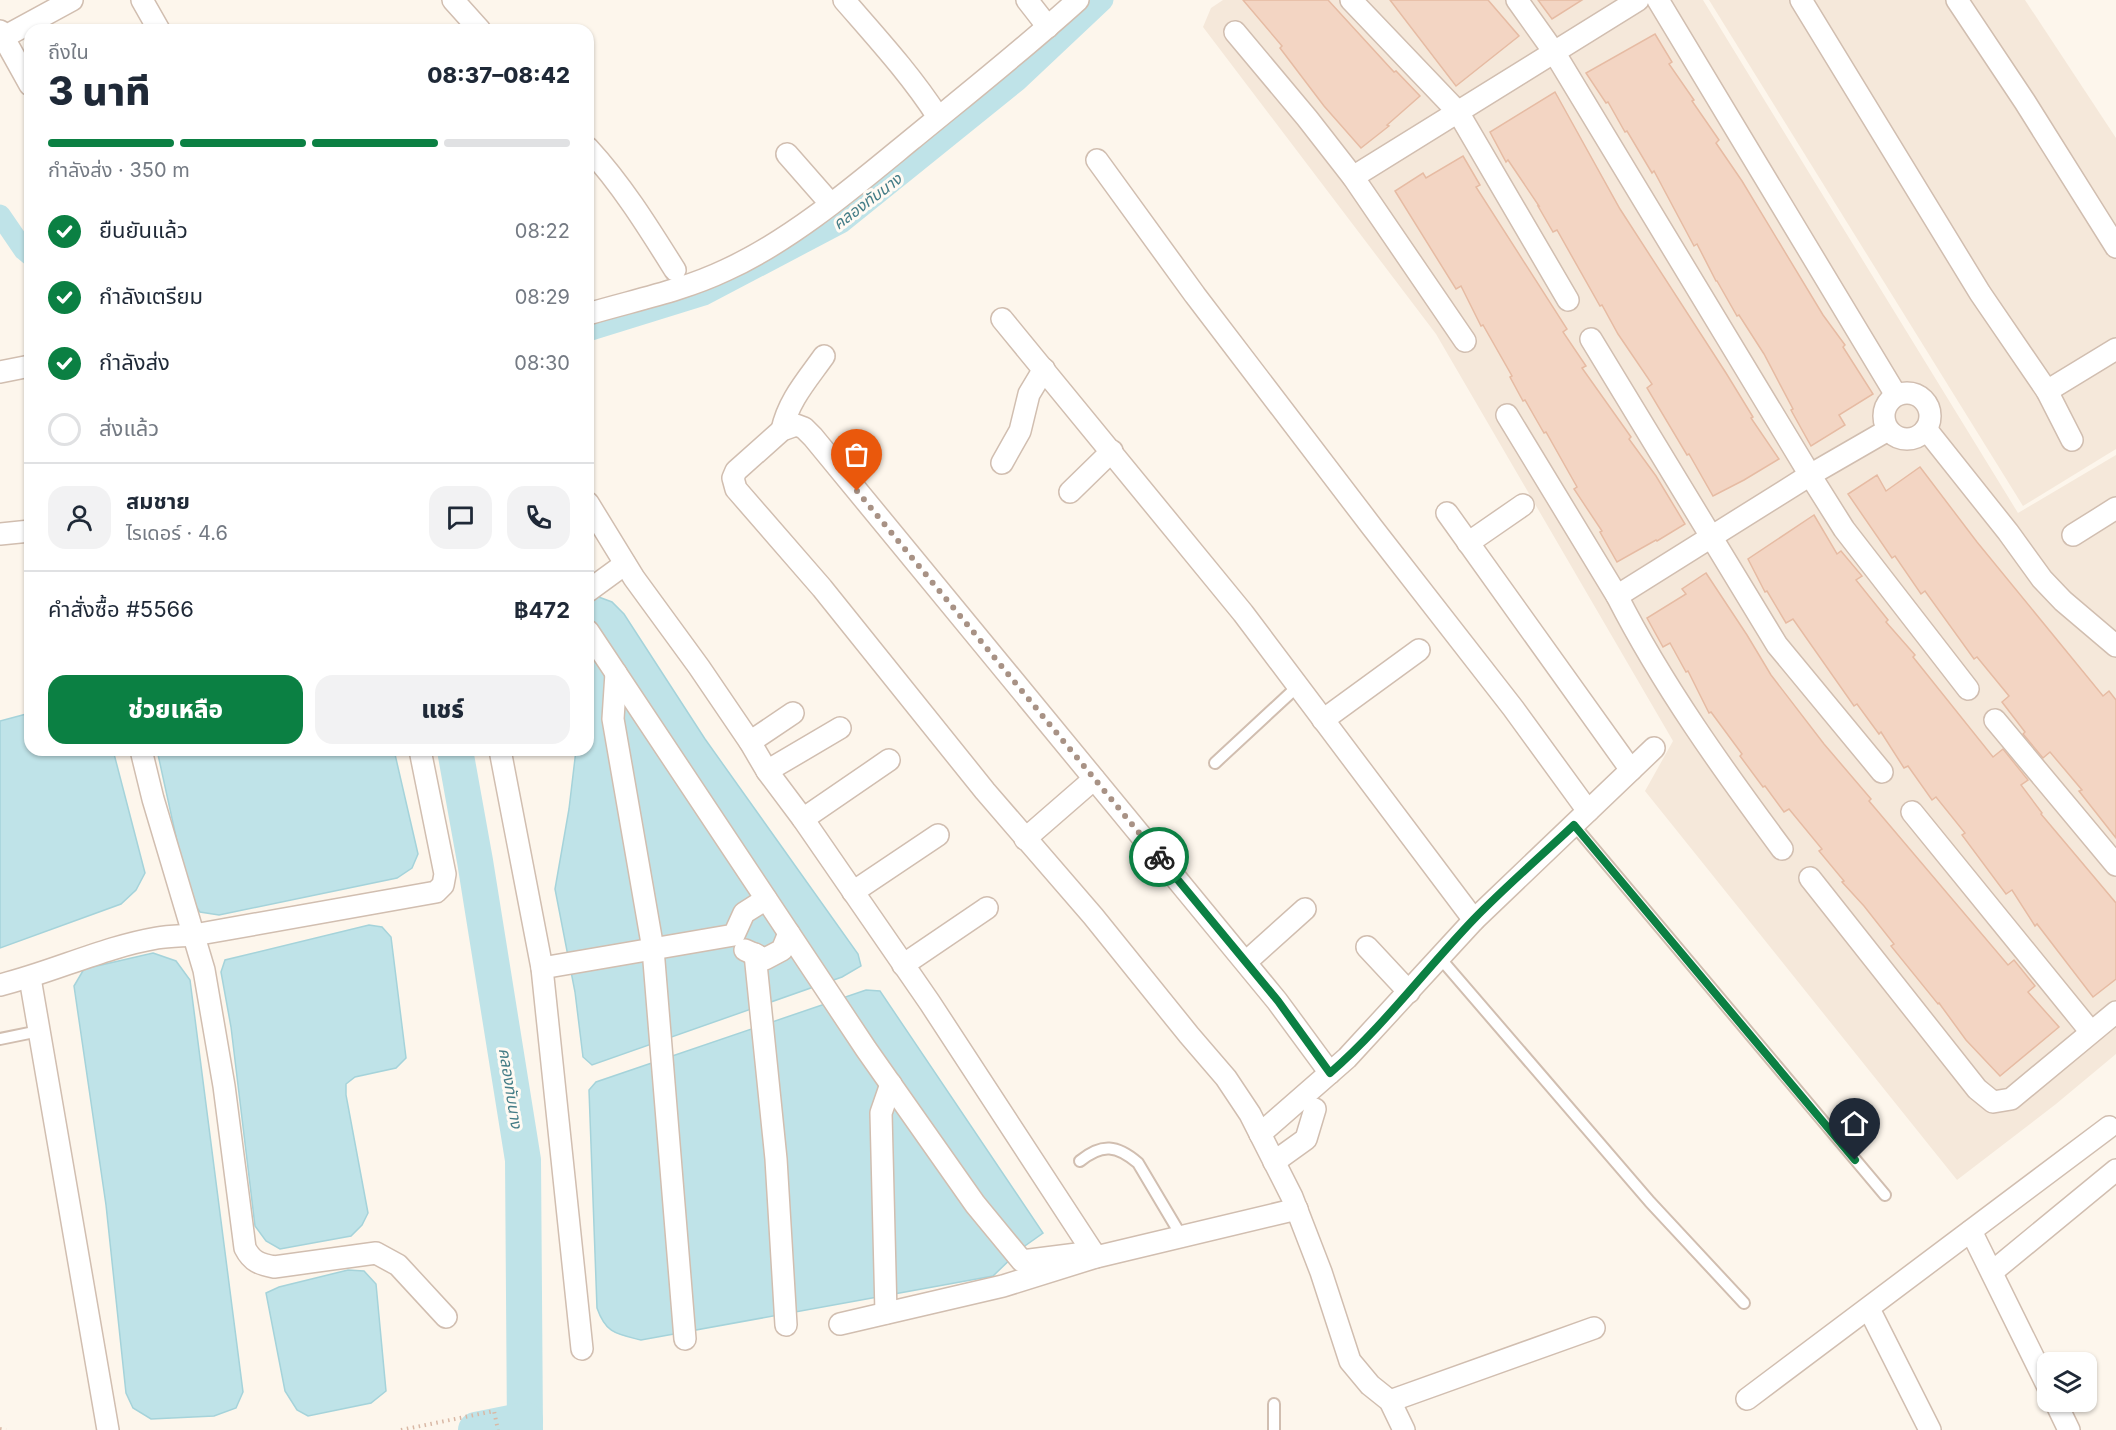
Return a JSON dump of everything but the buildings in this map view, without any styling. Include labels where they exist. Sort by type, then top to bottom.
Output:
[{"type":"street","points":[[24,75],[2,34],[72,0]]},
{"type":"street","points":[[142,0],[156,24]]},
{"type":"street","points":[[453,0],[475,24]]},
{"type":"street","points":[[844,0],[900,64],[938,117]]},
{"type":"street","points":[[1027,0],[1048,27]]},
{"type":"street","points":[[594,312],[675,291],[727,270],[775,245],[938,117],[1078,0]]},
{"type":"street","points":[[1351,0],[1458,112],[1568,300]]},
{"type":"street","points":[[1517,0],[1554,52],[1844,529],[1968,689]]},
{"type":"street","points":[[1353,177],[1638,0]]},
{"type":"street","points":[[1658,0],[1896,395]]},
{"type":"street","points":[[1802,0],[1980,293],[2047,391],[2072,440]]},
{"type":"street","points":[[1957,0],[2025,102],[2116,247]]},
{"type":"street","points":[[1235,32],[1353,177],[1465,341]]},
{"type":"street","points":[[787,154],[830,203]]},
{"type":"street","points":[[594,155],[632,202],[675,270]]},
{"type":"street","points":[[1097,160],[1195,295],[1514,708],[1581,818]]},
{"type":"street","points":[[1002,319],[1243,613],[1474,920]]},
{"type":"street","points":[[1591,339],[1777,645],[1882,772]]},
{"type":"street","points":[[2047,391],[2116,349]]},
{"type":"street","points":[[782,430],[785,414],[824,356]]},
{"type":"street","points":[[0,372],[24,367]]},
{"type":"street","points":[[1002,463],[1020,431],[1029,394],[1044,369]]},
{"type":"street","points":[[1906,392],[1916,394],[1924,400],[1929,409],[1930,420],[1926,429],[1918,436],[1908,439],[1897,437],[1888,430],[1883,421],[1888,401],[1896,395],[1906,392]]},
{"type":"street","points":[[1507,415],[1686,715],[1782,849]]},
{"type":"street","points":[[1330,1073],[1278,1001],[813,437],[796,424],[782,430],[736,471],[733,478],[736,489],[822,588],[1025,839],[1093,916],[1226,1078],[1250,1114],[1297,1209],[1321,1272],[1350,1361],[1370,1386],[1390,1401],[1404,1430]]},
{"type":"street","points":[[1926,429],[2008,532],[2042,579],[2063,601],[2116,646]]},
{"type":"street","points":[[1617,596],[1810,475],[1888,430]]},
{"type":"street","points":[[1070,492],[1112,451]]},
{"type":"street","points":[[1468,543],[1523,505]]},
{"type":"street","points":[[2073,535],[2116,508]]},
{"type":"street","points":[[594,513],[625,564],[699,667],[768,771],[903,965],[1094,1254]]},
{"type":"street","points":[[1447,513],[1631,770]]},
{"type":"street","points":[[0,534],[24,532]]},
{"type":"street","points":[[594,587],[625,564]]},
{"type":"street","points":[[594,640],[891,1084],[975,1204],[1022,1261],[1094,1254],[1182,1237],[1297,1209]]},
{"type":"street","points":[[1323,720],[1419,650]]},
{"type":"street","points":[[616,673],[613,719],[653,949],[685,1339]]},
{"type":"street","points":[[750,742],[793,713]]},
{"type":"street","points":[[1995,720],[2116,865]]},
{"type":"street","points":[[768,771],[840,728]]},
{"type":"street","points":[[1260,1134],[1347,1058],[1474,920],[1654,748]]},
{"type":"street","points":[[142,756],[204,970],[224,1086],[245,1248],[250,1258],[260,1264],[274,1267],[376,1253],[398,1265],[446,1317]]},
{"type":"street","points":[[0,985],[30,978],[125,946],[157,938],[194,935],[435,892],[443,885],[445,873],[421,756]]},
{"type":"street","points":[[501,756],[542,968],[582,1348]]},
{"type":"street","points":[[803,819],[889,760]]},
{"type":"street","points":[[1025,839],[1094,779]]},
{"type":"street","points":[[1912,812],[2091,1032]]},
{"type":"street","points":[[853,892],[938,835]]},
{"type":"street","points":[[1810,878],[1977,1089],[1993,1102],[2011,1099],[2116,1012]]},
{"type":"street","points":[[734,935],[744,913],[766,899]]},
{"type":"street","points":[[903,965],[987,908]]},
{"type":"street","points":[[1246,962],[1305,909]]},
{"type":"street","points":[[734,935],[743,948],[765,959],[782,950],[789,933]]},
{"type":"street","points":[[542,968],[734,935]]},
{"type":"street","points":[[1367,947],[1409,992]]},
{"type":"street","points":[[755,954],[776,1159],[786,1325]]},
{"type":"street","points":[[30,978],[108,1430]]},
{"type":"street","points":[[886,1313],[880,1113],[891,1084]]},
{"type":"street","points":[[1274,1162],[1303,1142],[1315,1109]]},
{"type":"street","points":[[1747,1399],[2109,1127]]},
{"type":"street","points":[[1992,1272],[2116,1170]]},
{"type":"street","points":[[1971,1231],[2037,1364]]},
{"type":"street","points":[[840,1324],[1003,1286],[1094,1254]]},
{"type":"street","points":[[1869,1309],[1920,1426]]},
{"type":"street","points":[[1390,1401],[1594,1328]]},
{"type":"street","points":[[2060,1412],[2069,1430]]},
{"type":"lane","points":[[1215,763],[1298,686]]},
{"type":"lane","points":[[1581,818],[1885,1195]]},
{"type":"lane","points":[[1440,958],[1650,1202],[1744,1303]]},
{"type":"lane","points":[[0,1039],[39,1031]]},
{"type":"lane","points":[[1080,1161],[1103,1147],[1116,1149],[1129,1155],[1138,1163],[1182,1237]]},
{"type":"lane","points":[[1274,1404],[1274,1430]]},
{"type":"path","points":[[401,1430],[494,1412],[498,1430]]},
{"type":"path","points":[[0,1429],[6,1430]]},
{"type":"shaded area","points":[[1223,0],[1703,0],[2018,513],[2116,455],[2116,1054],[2056,1104],[1957,1180],[1645,791],[1673,741],[1436,334],[1203,27],[1211,8]]},
{"type":"shaded area","points":[[1709,0],[2025,0],[2116,138],[2116,449],[2023,506]]},
{"type":"water","points":[[594,597],[612,602],[624,614],[705,739],[858,954],[861,966],[842,977],[592,1065],[583,1057],[575,992],[555,889],[575,756],[594,756]]},
{"type":"water","points":[[24,715],[24,756],[115,756],[145,873],[136,890],[121,904],[0,948],[0,721]]},
{"type":"water","points":[[158,756],[395,756],[418,854],[412,868],[397,878],[219,915],[200,912],[189,896]]},
{"type":"water","points":[[369,925],[382,927],[391,937],[406,1058],[396,1068],[355,1077],[346,1084],[346,1095],[368,1213],[362,1225],[351,1236],[280,1249],[266,1241],[255,1226],[231,1027],[221,972],[225,960]]},
{"type":"water","points":[[153,953],[176,961],[190,980],[243,1392],[236,1408],[214,1416],[151,1419],[133,1408],[126,1393],[106,1205],[74,986],[84,969]]},
{"type":"water","points":[[866,990],[880,991],[1043,1233],[1022,1248],[993,1276],[641,1340],[613,1332],[600,1317],[597,1308],[589,1090],[596,1082]]},
{"type":"water","points":[[348,1270],[364,1271],[376,1284],[386,1391],[371,1403],[308,1416],[297,1410],[285,1391],[266,1293],[279,1287]]},
{"type":"waterway","name":"คลองทับนาง","points":[[594,329],[704,295],[841,223],[1017,81],[1103,0]]},
{"type":"waterway","points":[[0,215],[24,250]]},
{"type":"waterway","name":"คลองทับนาง","points":[[456,756],[523,1160],[525,1430]]},
{"type":"waterway","points":[[476,1430],[525,1420]]},
{"type":"way so far","points":[[857,491],[1159,857]]},
{"type":"route","points":[[1159,857],[1278,1001],[1330,1073],[1394,1009],[1474,920],[1574,825],[1855,1160]]}]
